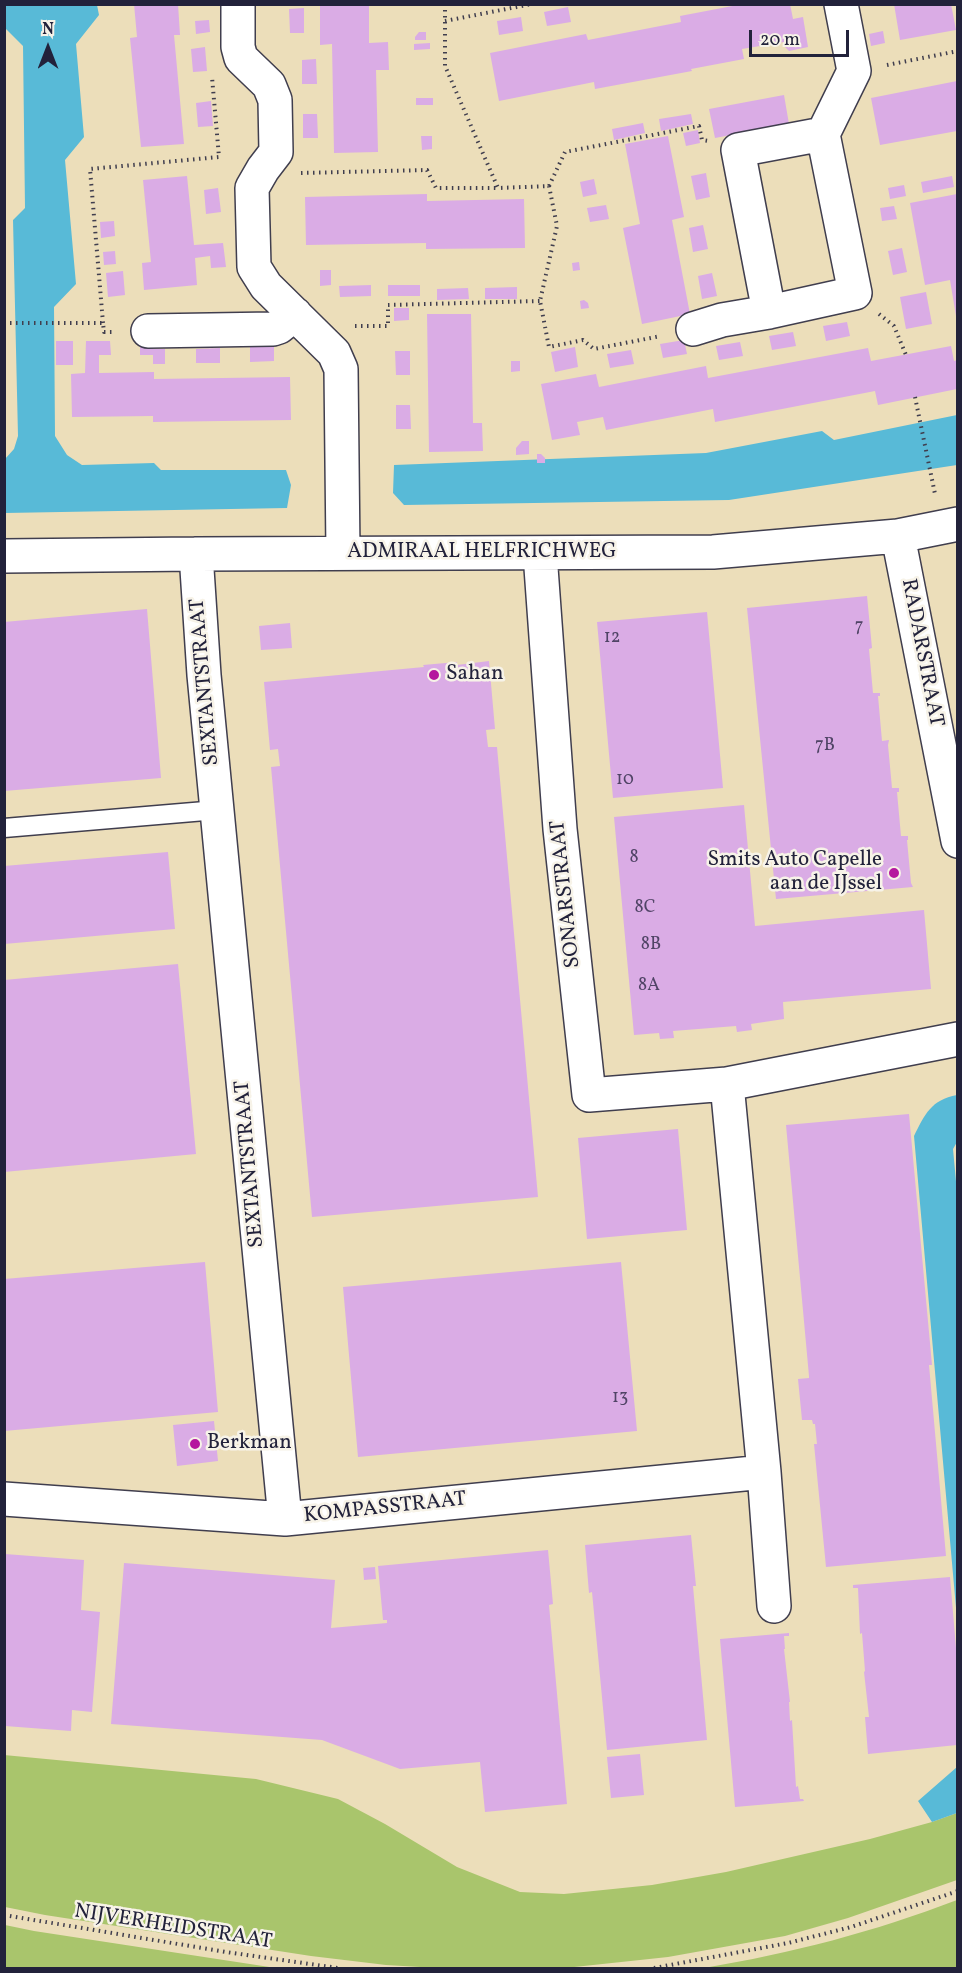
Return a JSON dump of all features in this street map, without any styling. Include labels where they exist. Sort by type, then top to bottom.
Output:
[{"type":"street","points":[[238,4],[238,47],[241,58],[269,85],[275,100],[276,152],[252,188],[254,267],[266,286],[334,353],[341,369],[343,553]]},
{"type":"street","points":[[693,329],[722,320],[855,293],[823,134],[854,71],[841,4]]},
{"type":"street","points":[[769,312],[738,150],[823,134]]},
{"type":"street","points":[[148,331],[273,329],[295,314]]},
{"type":"street","name":"ADMIRAAL HELFRICHWEG","points":[[4,556],[713,552],[898,536],[957,524]]},
{"type":"street","name":"RADARSTRAAT","points":[[898,536],[957,841]]},
{"type":"street","name":"SEXTANTSTRAAT","points":[[196,554],[204,675],[285,1519]]},
{"type":"street","name":"SONARSTRAAT","points":[[540,554],[560,829],[588,1095],[727,1084]]},
{"type":"street","points":[[774,1606],[764,1472],[727,1084],[957,1039]]},
{"type":"street","name":"KOMPASSTRAAT","points":[[4,1499],[285,1519],[764,1472]]},
{"type":"lane","points":[[4,828],[218,810]]},
{"type":"path","points":[[445,4],[446,66],[498,188]]},
{"type":"path","points":[[445,21],[532,4]]},
{"type":"path","points":[[854,71],[957,51]]},
{"type":"path","points":[[212,76],[219,157]]},
{"type":"path","points":[[693,329],[594,349],[583,340],[549,347],[540,301],[557,226],[549,186],[565,152],[699,126],[702,140],[738,150]]},
{"type":"path","points":[[148,331],[105,332],[90,169],[219,157],[281,173],[427,170],[436,188],[549,186]]},
{"type":"path","points":[[855,293],[894,326],[906,355]]},
{"type":"path","points":[[319,338],[334,327],[388,326],[388,305],[540,301]]},
{"type":"path","points":[[5,323],[103,323]]},
{"type":"path","points":[[915,397],[932,477]]},
{"type":"path","points":[[654,1968],[788,1943],[852,1927],[957,1891]]},
{"type":"path","name":"NIJVERHEIDSTRAAT","points":[[4,1915],[338,1968]]},
{"type":"green space","points":[[4,1755],[256,1779],[338,1799],[457,1867],[520,1892],[564,1894],[652,1885],[726,1872],[870,1839],[957,1813],[957,1880],[848,1918],[785,1936],[668,1957],[565,1968],[437,1968],[386,1965],[311,1956],[5,1907]]},
{"type":"green space","points":[[957,1900],[957,1968],[704,1968],[769,1956],[832,1940],[895,1922]]},
{"type":"green space","points":[[5,1925],[34,1931],[276,1968],[5,1968]]},
{"type":"water","points":[[5,4],[97,5],[99,15],[76,44],[84,137],[65,160],[76,284],[54,307],[55,436],[67,455],[82,465],[154,463],[161,470],[286,470],[291,485],[287,508],[5,513],[5,459],[14,449],[18,436],[13,220],[25,208],[23,46],[5,28]]},
{"type":"water","points":[[957,415],[957,465],[729,500],[404,505],[393,493],[394,465],[706,453],[822,431],[834,440]]},
{"type":"water","points":[[957,1095],[957,1142],[953,1149],[958,1203],[957,1619],[914,1136],[935,1104]]},
{"type":"water","points":[[957,1767],[957,1813],[932,1822],[918,1801]]},
{"type":"building","points":[[134,4],[178,4],[180,35],[174,35],[184,144],[141,147],[130,38],[137,37]]},
{"type":"building","points":[[320,4],[369,4],[369,43],[388,42],[389,70],[376,70],[378,152],[334,153],[332,44],[320,45]]},
{"type":"building","points":[[743,4],[790,4],[793,19],[803,17],[808,47],[789,51],[784,42],[742,49],[744,59],[691,69],[692,71],[595,89],[594,82],[499,101],[490,53],[586,34],[588,40],[681,22],[680,16]]},
{"type":"building","points":[[894,4],[951,4],[956,30],[900,40]]},
{"type":"building","points":[[568,7],[571,22],[547,26],[544,12]]},
{"type":"building","points":[[304,8],[304,33],[290,33],[289,9]]},
{"type":"building","points":[[521,17],[523,31],[499,35],[497,21]]},
{"type":"building","points":[[209,20],[210,32],[196,34],[195,21]]},
{"type":"building","points":[[883,31],[885,43],[871,46],[869,34]]},
{"type":"building","points":[[419,32],[426,32],[426,40],[415,40]]},
{"type":"building","points":[[430,43],[430,49],[414,50],[414,44]]},
{"type":"building","points":[[205,47],[207,71],[193,72],[191,49]]},
{"type":"building","points":[[316,59],[317,84],[302,84],[302,60]]},
{"type":"building","points":[[957,81],[957,131],[880,145],[871,98]]},
{"type":"building","points":[[784,95],[789,124],[715,138],[709,109]]},
{"type":"building","points":[[416,98],[433,98],[433,105],[416,105]]},
{"type":"building","points":[[211,101],[213,126],[198,127],[196,103]]},
{"type":"building","points":[[303,114],[317,114],[318,138],[303,138]]},
{"type":"building","points":[[691,114],[693,124],[661,131],[659,119]]},
{"type":"building","points":[[643,123],[645,133],[614,140],[612,129]]},
{"type":"building","points":[[698,130],[700,143],[686,146],[683,133]]},
{"type":"building","points":[[421,136],[432,136],[432,149],[422,150]]},
{"type":"building","points":[[668,136],[684,217],[672,220],[690,314],[642,324],[623,228],[640,224],[625,144]]},
{"type":"building","points":[[706,173],[710,197],[696,200],[691,176]]},
{"type":"building","points":[[187,176],[194,245],[223,243],[226,267],[211,268],[210,256],[195,258],[197,285],[144,290],[142,263],[151,262],[143,180]]},
{"type":"building","points":[[952,176],[954,187],[923,193],[921,182]]},
{"type":"building","points":[[594,179],[597,194],[583,197],[580,182]]},
{"type":"building","points":[[904,185],[906,196],[890,199],[888,188]]},
{"type":"building","points":[[218,188],[221,212],[206,214],[204,190]]},
{"type":"building","points":[[427,194],[427,201],[524,199],[525,248],[426,249],[426,243],[306,245],[305,197]]},
{"type":"building","points":[[957,194],[956,316],[950,280],[925,285],[910,203]]},
{"type":"building","points":[[606,205],[609,219],[590,222],[587,208]]},
{"type":"building","points":[[894,206],[897,219],[882,221],[880,208]]},
{"type":"building","points":[[114,221],[115,236],[101,238],[100,222]]},
{"type":"building","points":[[703,225],[708,249],[693,252],[689,228]]},
{"type":"building","points":[[902,248],[907,272],[893,275],[888,251]]},
{"type":"building","points":[[115,251],[116,264],[104,265],[103,252]]},
{"type":"building","points":[[579,262],[580,270],[573,271],[572,263]]},
{"type":"building","points":[[320,270],[331,270],[331,285],[320,286]]},
{"type":"building","points":[[123,271],[125,295],[108,297],[106,273]]},
{"type":"building","points":[[712,273],[717,296],[702,299],[698,276]]},
{"type":"building","points":[[371,285],[371,296],[340,297],[339,286]]},
{"type":"building","points":[[388,285],[420,285],[420,296],[388,296]]},
{"type":"building","points":[[517,287],[517,299],[485,299],[485,288]]},
{"type":"building","points":[[468,288],[469,299],[437,300],[437,289]]},
{"type":"building","points":[[926,292],[932,324],[906,329],[900,297]]},
{"type":"building","points":[[584,300],[588,303],[589,308],[581,309],[580,301]]},
{"type":"building","points":[[394,308],[409,308],[409,320],[394,321]]},
{"type":"building","points":[[427,314],[471,314],[473,423],[482,423],[483,451],[429,452]]},
{"type":"building","points":[[847,322],[850,336],[826,341],[823,326]]},
{"type":"building","points":[[793,332],[796,346],[772,350],[769,336]]},
{"type":"building","points":[[140,340],[153,340],[153,349],[165,349],[165,364],[153,364],[153,355],[140,355]]},
{"type":"building","points":[[684,340],[687,354],[663,358],[660,344]]},
{"type":"building","points":[[56,341],[73,341],[73,365],[56,365]]},
{"type":"building","points":[[86,341],[110,341],[111,355],[99,355],[99,373],[154,372],[154,379],[290,377],[291,420],[153,422],[153,416],[72,417],[71,374],[85,373]]},
{"type":"building","points":[[740,342],[743,356],[719,360],[716,346]]},
{"type":"building","points":[[951,346],[954,361],[957,360],[957,389],[878,405],[875,391],[715,422],[713,409],[606,430],[603,417],[577,422],[580,435],[552,440],[541,384],[596,374],[599,387],[706,366],[708,378],[868,348],[871,361]]},
{"type":"building","points":[[250,347],[274,347],[274,361],[250,362]]},
{"type":"building","points":[[575,347],[578,367],[555,372],[551,352]]},
{"type":"building","points":[[220,348],[220,363],[196,363],[196,349]]},
{"type":"building","points":[[631,350],[634,364],[610,368],[607,354]]},
{"type":"building","points":[[395,351],[410,351],[410,375],[396,375]]},
{"type":"building","points":[[511,361],[520,361],[520,371],[511,372]]},
{"type":"building","points":[[396,405],[410,405],[411,429],[396,429]]},
{"type":"building","points":[[522,441],[529,441],[529,454],[516,455],[516,448]]},
{"type":"building","points":[[537,454],[545,458],[545,463],[537,463]]},
{"type":"building","points":[[867,596],[873,693],[880,693],[878,696],[882,741],[889,740],[892,788],[899,788],[897,792],[901,836],[908,836],[913,887],[776,899],[747,608]]},
{"type":"building","points":[[147,609],[161,778],[4,791],[4,622]]},
{"type":"building","points":[[707,612],[723,788],[613,798],[597,622]]},
{"type":"building","points":[[290,623],[292,648],[261,650],[259,626]]},
{"type":"building","points":[[489,661],[495,729],[486,730],[488,747],[497,747],[538,1197],[312,1217],[271,767],[280,766],[278,749],[270,750],[264,682],[424,667],[423,665],[457,662],[457,665]]},
{"type":"building","points":[[744,805],[755,926],[924,910],[931,989],[783,1002],[784,1019],[751,1024],[752,1030],[737,1032],[736,1026],[673,1031],[674,1038],[660,1039],[659,1033],[634,1035],[614,817]]},
{"type":"building","points":[[168,852],[175,929],[4,944],[4,866]]},
{"type":"building","points":[[178,964],[196,1154],[4,1172],[4,980]]},
{"type":"building","points":[[909,1114],[932,1365],[929,1365],[946,1556],[826,1567],[814,1444],[817,1444],[815,1424],[812,1420],[802,1420],[798,1379],[809,1378],[809,1376],[786,1125]]},
{"type":"building","points":[[678,1129],[687,1230],[587,1239],[578,1138]]},
{"type":"building","points":[[205,1262],[218,1412],[4,1431],[4,1279]]},
{"type":"building","points":[[621,1262],[637,1431],[358,1457],[343,1287]]},
{"type":"building","points":[[214,1421],[218,1461],[177,1466],[173,1425]]},
{"type":"building","points":[[691,1535],[696,1586],[693,1586],[707,1740],[607,1750],[592,1592],[589,1593],[585,1545]]},
{"type":"building","points":[[548,1550],[553,1604],[549,1605],[567,1804],[485,1812],[480,1762],[400,1769],[322,1740],[111,1724],[124,1563],[335,1580],[331,1628],[387,1623],[387,1620],[383,1620],[378,1566]]},
{"type":"building","points":[[5,1554],[84,1560],[81,1610],[100,1612],[92,1712],[72,1710],[71,1731],[5,1726]]},
{"type":"building","points":[[375,1567],[376,1579],[364,1580],[363,1568]]},
{"type":"building","points":[[950,1577],[957,1660],[957,1745],[868,1754],[865,1717],[869,1717],[862,1633],[860,1634],[858,1588],[853,1588],[853,1585]]},
{"type":"building","points":[[789,1633],[789,1636],[784,1636],[784,1649],[790,1721],[792,1720],[796,1787],[798,1786],[800,1799],[804,1801],[735,1807],[720,1639]]},
{"type":"building","points":[[640,1754],[644,1795],[611,1798],[607,1757]]},
{"type":"place","name":"Sahan","points":[[434,675]]},
{"type":"place","name":"Smits Auto Capelle aan de IJssel","points":[[894,873]]},
{"type":"place","name":"Berkman","points":[[195,1444]]}]
